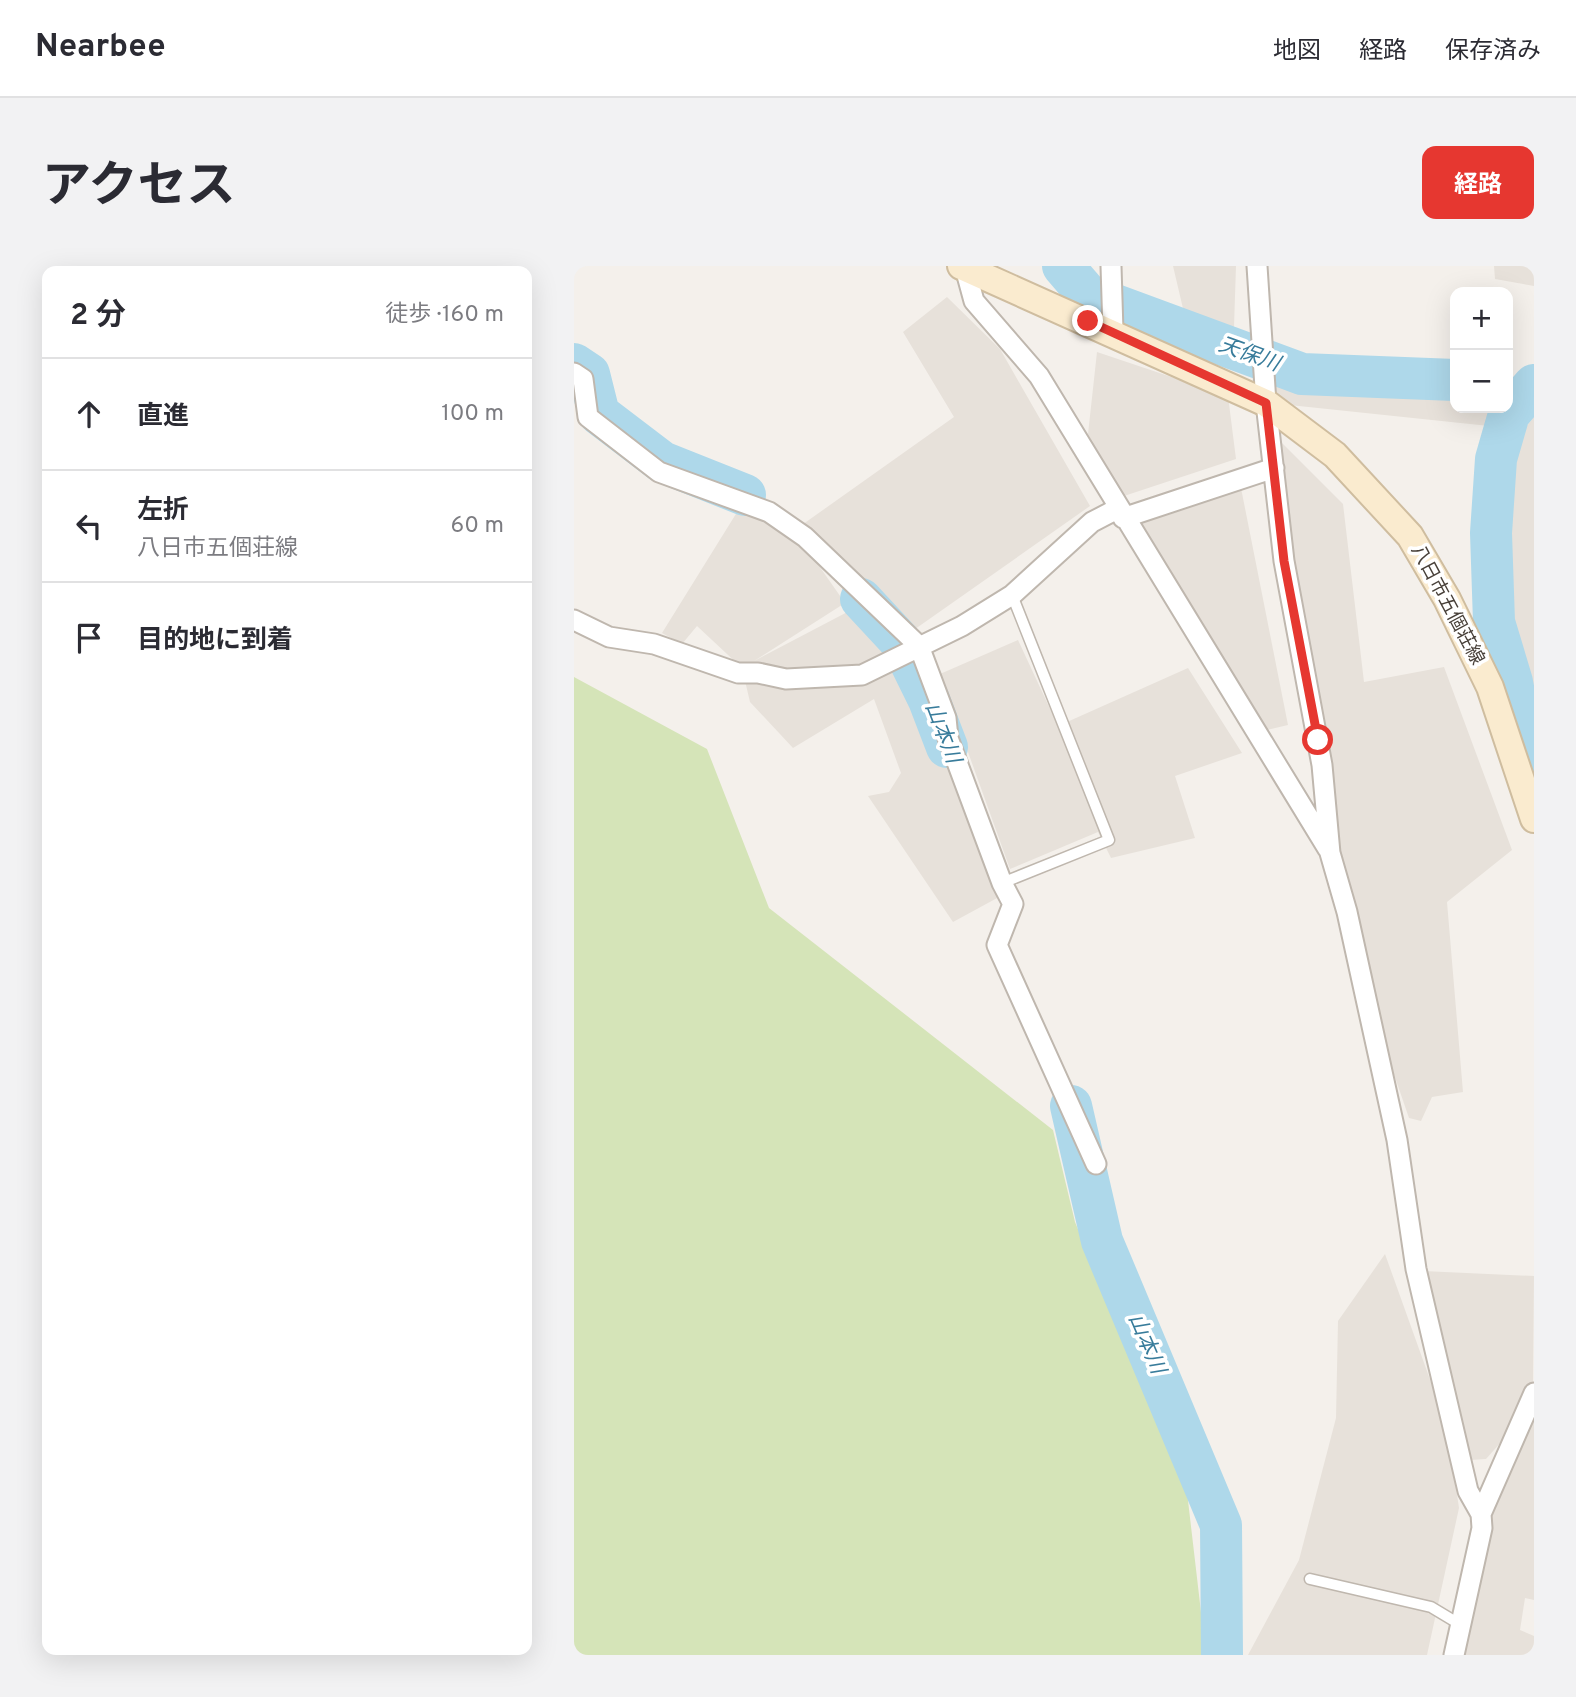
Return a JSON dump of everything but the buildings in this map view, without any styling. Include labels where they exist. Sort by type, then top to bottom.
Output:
[{"type":"main road","name":"八日市五個荘線","points":[[963,267],[1113,331],[1266,403],[1335,454],[1410,536],[1447,599],[1490,687],[1534,819]]},
{"type":"street","points":[[1111,266],[1113,331]]},
{"type":"street","points":[[1257,266],[1266,403],[1284,561],[1322,765],[1330,853],[1346,912],[1397,1140],[1416,1269],[1468,1491],[1480,1514],[1482,1528],[1454,1655]]},
{"type":"street","points":[[963,267],[974,301],[1039,376],[1120,513],[1330,853]]},
{"type":"street","points":[[574,373],[583,379],[588,417],[659,472],[769,512],[805,537],[909,650],[946,718],[948,738],[1002,883],[1013,904],[997,945],[1096,1164]]},
{"type":"street","points":[[574,620],[609,637],[654,644],[738,673],[758,673],[786,680],[862,675],[962,626],[1013,594],[1092,522],[1274,468]]},
{"type":"street","points":[[1480,1514],[1534,1393]]},
{"type":"lane","points":[[1002,883],[1109,840],[1013,594]]},
{"type":"lane","points":[[1310,1579],[1431,1607],[1462,1625]]},
{"type":"shaded area","points":[[1173,266],[1236,266],[1234,327],[1185,317]]},
{"type":"shaded area","points":[[1494,266],[1534,266],[1534,286],[1495,279]]},
{"type":"shaded area","points":[[947,297],[1000,349],[1090,506],[908,634],[799,527],[954,417],[903,332]]},
{"type":"shaded area","points":[[1097,352],[1228,396],[1236,459],[1121,497],[1088,434]]},
{"type":"shaded area","points":[[1271,381],[1348,391],[1450,392],[1450,413],[1497,413],[1489,426],[1280,404]]},
{"type":"shaded area","points":[[1534,417],[1534,722],[1525,704],[1500,564],[1512,444]]},
{"type":"shaded area","points":[[1278,439],[1343,504],[1364,682],[1444,667],[1512,850],[1447,902],[1463,1092],[1432,1097],[1421,1121],[1409,1118],[1387,1054],[1341,856],[1339,830],[1292,557]]},
{"type":"shaded area","points":[[1241,488],[1288,725],[1263,731],[1138,520]]},
{"type":"shaded area","points":[[739,509],[803,543],[845,603],[754,661],[855,608],[888,639],[930,714],[999,897],[953,922],[868,796],[889,792],[901,773],[874,699],[793,748],[750,702],[742,668],[697,626],[682,644],[662,633]]},
{"type":"shaded area","points":[[1018,640],[1058,726],[1188,668],[1242,753],[1175,776],[1195,838],[1111,858],[1098,832],[1010,869],[940,674]]},
{"type":"shaded area","points":[[1385,1254],[1447,1427],[1459,1508],[1427,1655],[1248,1655],[1299,1560],[1336,1418],[1338,1321]]},
{"type":"shaded area","points":[[1423,1271],[1534,1276],[1533,1382],[1502,1441],[1486,1459],[1470,1460]]},
{"type":"shaded area","points":[[1534,1407],[1534,1600],[1525,1598],[1520,1630],[1534,1636],[1534,1655],[1463,1655],[1488,1516]]},
{"type":"green space","points":[[574,677],[707,749],[769,908],[1053,1130],[1075,1222],[1187,1492],[1206,1655],[574,1655]]},
{"type":"waterway","name":"天保川","points":[[1063,266],[1088,295],[1302,374],[1450,380]]},
{"type":"waterway","name":"山本川","points":[[574,364],[589,374],[599,414],[662,462],[745,495]]},
{"type":"waterway","name":"天保川","points":[[1534,385],[1509,414],[1496,459],[1491,533],[1494,622],[1512,682],[1523,741],[1534,759]]},
{"type":"waterway","name":"山本川","points":[[861,599],[900,641],[929,700],[947,747]]},
{"type":"waterway","name":"山本川","points":[[1071,1106],[1102,1241],[1221,1525],[1222,1655]]},
{"type":"route","points":[[1088,321],[1266,403],[1284,561],[1318,740]]}]
